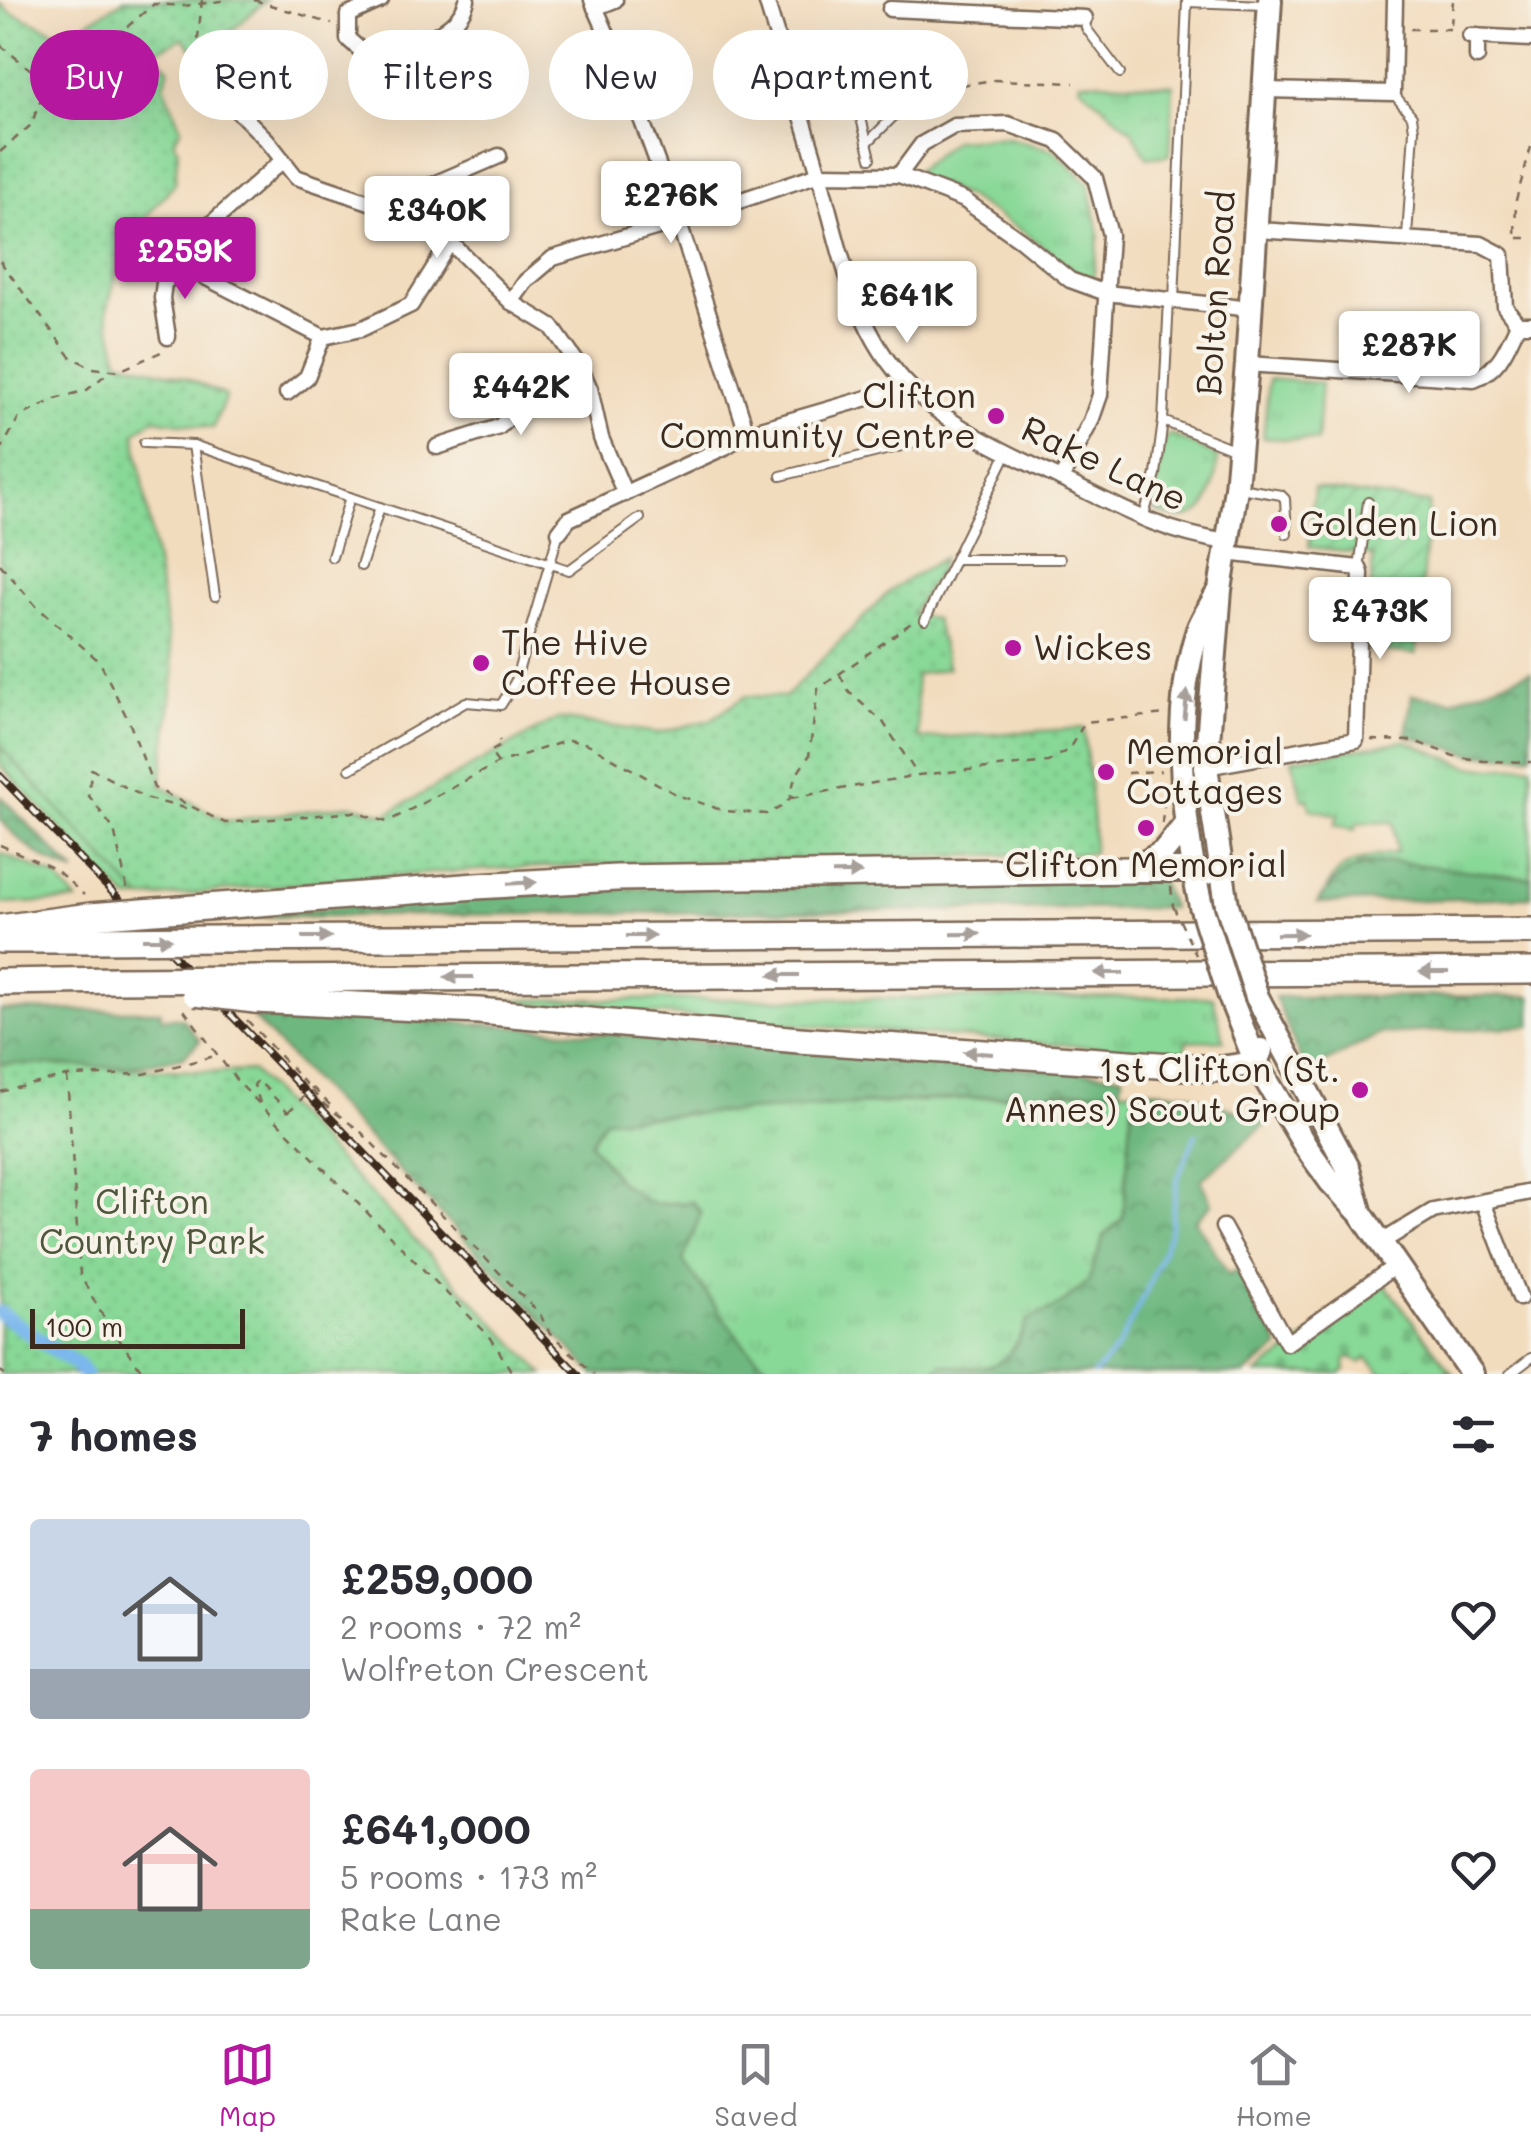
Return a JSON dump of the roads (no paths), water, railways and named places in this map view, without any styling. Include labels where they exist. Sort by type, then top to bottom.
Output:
[{"type":"highway","points":[[0,940],[92,928],[181,909],[458,887],[616,878],[1131,870]]},
{"type":"highway","points":[[0,928],[92,928],[219,939],[1531,931]]},
{"type":"highway","points":[[254,1000],[1531,972]]},
{"type":"highway","points":[[0,982],[116,980],[254,1000],[478,1011],[799,1040],[1215,1068]]},
{"type":"main road","name":"Bolton Road","points":[[1269,2],[1240,452],[1220,590],[1206,767],[1225,896],[1257,997],[1348,1168],[1361,1214]]},
{"type":"main road","name":"Bolton Road","points":[[1220,590],[1198,629],[1185,713],[1183,784],[1193,871],[1230,997],[1256,1063],[1330,1182],[1361,1214]]},
{"type":"main road","points":[[1131,870],[1163,852],[1186,824]]},
{"type":"main road","points":[[1131,870],[1204,872],[1225,896]]},
{"type":"main road","points":[[1215,1068],[1256,1063],[1269,1023]]},
{"type":"main road","points":[[1361,1214],[1472,1374]]},
{"type":"street","points":[[381,0],[348,15],[348,39],[364,53],[385,58],[450,26],[465,9],[467,0]]},
{"type":"street","points":[[615,0],[594,4],[627,79],[679,221],[747,432]]},
{"type":"street","name":"Rake Lane","points":[[766,0],[775,30]]},
{"type":"street","points":[[1265,90],[1393,93],[1395,0]]},
{"type":"street","points":[[890,9],[976,7],[1085,18]]},
{"type":"street","points":[[1476,57],[1474,36],[1531,39]]},
{"type":"street","points":[[247,120],[296,177],[375,204],[450,242],[512,302],[552,328],[580,366],[590,389],[601,438],[625,494]]},
{"type":"street","name":"Rake Lane","points":[[802,120],[843,270],[870,332],[908,386],[956,426],[1176,533],[1226,547],[1359,568]]},
{"type":"street","points":[[898,175],[922,144],[954,126],[1008,124],[1057,141],[1095,178],[1110,234],[1100,395],[1091,421],[1060,478]]},
{"type":"street","points":[[404,219],[428,187],[499,156]]},
{"type":"street","points":[[283,160],[213,222],[200,252],[205,277],[322,337],[361,330],[411,305],[450,242]]},
{"type":"street","points":[[512,302],[526,281],[553,258],[819,174],[898,175],[964,200],[1070,280],[1106,292],[1251,310]]},
{"type":"street","points":[[1247,364],[1474,378],[1488,374],[1525,324],[1505,307],[1504,265],[1502,256],[1492,248],[1407,237],[1257,230]]},
{"type":"street","points":[[168,337],[162,298],[164,283],[176,274],[203,266]]},
{"type":"street","points":[[288,392],[308,377],[322,337]]},
{"type":"street","points":[[436,448],[499,428],[547,380],[580,366]]},
{"type":"street","points":[[559,532],[568,519],[725,447],[747,432],[908,386]]},
{"type":"street","points":[[1206,767],[1356,740],[1359,568]]},
{"type":"street","points":[[1380,1242],[1433,1211],[1531,1192]]},
{"type":"street","points":[[1482,1202],[1520,1298]]},
{"type":"street","points":[[1223,1227],[1288,1343],[1395,1266]]},
{"type":"lane","points":[[1143,519],[1156,474],[1163,422],[1187,2],[1269,2]]},
{"type":"lane","points":[[1085,18],[1086,28],[1120,73]]},
{"type":"lane","points":[[1393,93],[1412,116],[1414,130],[1407,237]]},
{"type":"lane","points":[[861,120],[872,158]]},
{"type":"lane","points":[[867,143],[890,120]]},
{"type":"lane","points":[[1163,422],[1240,452]]},
{"type":"lane","points":[[781,476],[938,437],[956,426]]},
{"type":"lane","points":[[144,443],[193,446],[569,570],[640,518]]},
{"type":"lane","points":[[193,446],[215,596]]},
{"type":"lane","points":[[926,617],[1007,453]]},
{"type":"lane","points":[[1236,488],[1282,495],[1286,499],[1288,534]]},
{"type":"lane","points":[[332,556],[350,497]]},
{"type":"lane","points":[[1359,568],[1368,502]]},
{"type":"lane","points":[[361,566],[380,507]]},
{"type":"lane","points":[[350,769],[466,702],[498,706],[506,701],[559,532]]},
{"type":"lane","points":[[956,559],[1060,559]]},
{"type":"lane","points":[[1510,1374],[1531,1358]]},
{"type":"waterway","points":[[1094,1374],[1117,1348],[1145,1294],[1170,1232],[1177,1180],[1196,1134]]},
{"type":"waterway","points":[[0,1313],[85,1374]]},
{"type":"railway","points":[[0,776],[578,1374]]},
{"type":"place","name":"Clifton Community Centre","points":[[996,416]]},
{"type":"place","name":"Golden Lion","points":[[1279,524]]},
{"type":"place","name":"Wickes","points":[[1013,648]]},
{"type":"place","name":"The Hive Coffee House","points":[[481,663]]},
{"type":"place","name":"Memorial Cottages","points":[[1106,772]]},
{"type":"place","name":"Clifton Memorial","points":[[1146,828]]},
{"type":"place","name":"1st Clifton (St. Annes) Scout Group","points":[[1360,1090]]},
{"type":"park label","name":"Clifton Country Park","points":[[152,1222]]}]
